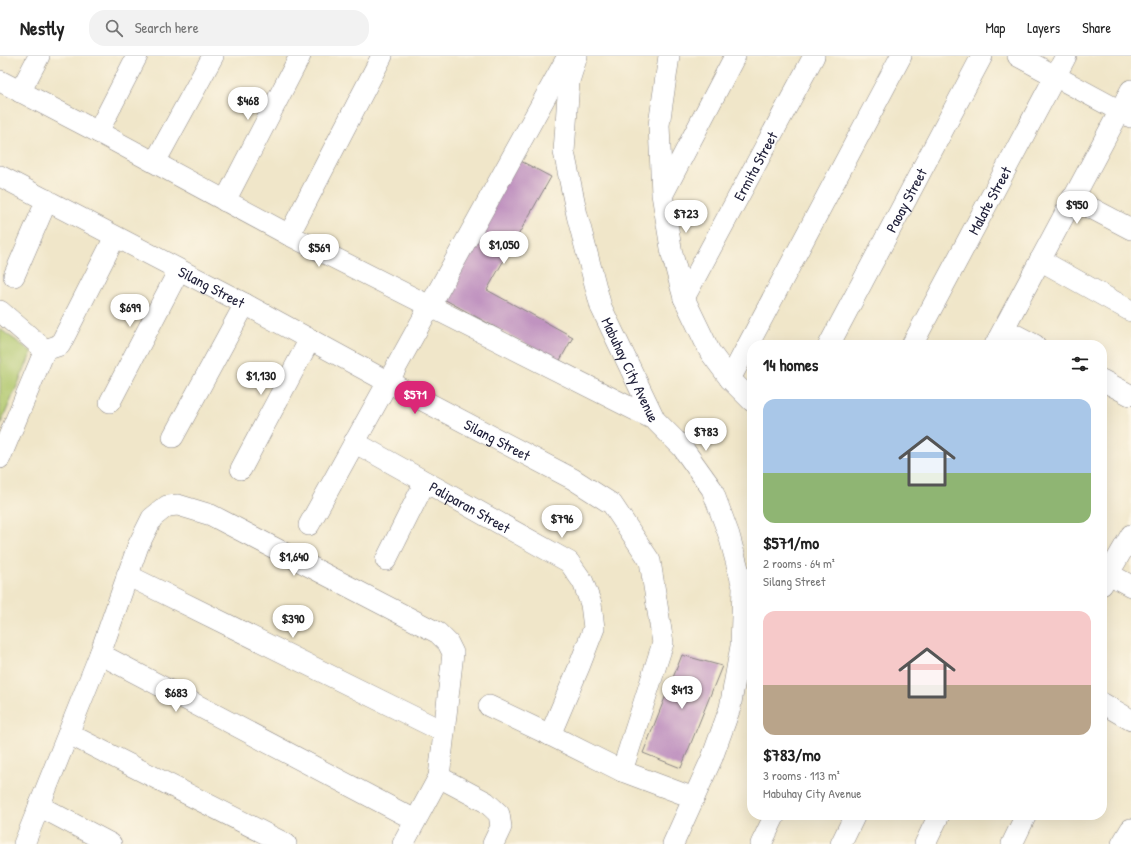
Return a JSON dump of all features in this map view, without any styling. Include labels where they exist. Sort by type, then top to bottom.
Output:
[{"type":"street","points":[[20,92],[39,56]]},
{"type":"street","points":[[98,132],[137,56]]},
{"type":"street","points":[[155,162],[213,56]]},
{"type":"street","points":[[225,201],[300,56]]},
{"type":"street","points":[[289,234],[382,56]]},
{"type":"street","points":[[309,525],[568,56]]},
{"type":"street","name":"Mabuhay City Avenue","points":[[577,56],[569,81],[564,152],[576,208],[601,307],[655,420],[682,447],[712,489],[747,584]]},
{"type":"street","points":[[670,56],[659,125],[662,194],[672,254],[684,298],[710,352],[730,379],[747,396]]},
{"type":"street","points":[[662,194],[734,56]]},
{"type":"street","name":"Ermita Street","points":[[684,298],[814,56]]},
{"type":"street","points":[[751,340],[901,56]]},
{"type":"street","name":"Paoay Street","points":[[832,340],[982,56]]},
{"type":"street","points":[[1018,56],[1126,114]]},
{"type":"street","name":"Malate Street","points":[[915,340],[1066,56]]},
{"type":"street","points":[[0,81],[155,162],[225,201],[655,420]]},
{"type":"street","points":[[1012,340],[999,337],[1072,198],[1126,114],[1131,90]]},
{"type":"street","name":"Silang Street","points":[[0,176],[245,304],[388,382],[573,479],[612,504],[650,561],[663,643],[622,771]]},
{"type":"street","points":[[1072,198],[1131,229]]},
{"type":"street","points":[[14,276],[47,200]]},
{"type":"street","points":[[0,458],[46,350],[60,345],[115,237]]},
{"type":"street","points":[[1040,260],[1131,311]]},
{"type":"street","points":[[110,402],[179,270]]},
{"type":"street","points":[[173,436],[245,304]]},
{"type":"street","points":[[0,311],[46,350]]},
{"type":"street","points":[[241,469],[310,339]]},
{"type":"street","points":[[730,379],[747,347]]},
{"type":"street","points":[[1107,383],[1130,395]]},
{"type":"street","name":"Paliparan Street","points":[[354,442],[568,562],[583,582],[591,604],[594,628],[550,735]]},
{"type":"street","points":[[386,560],[425,482]]},
{"type":"street","points":[[24,844],[100,654],[138,546],[152,518],[167,506],[178,505],[211,516],[438,634],[448,644],[453,653],[439,778],[403,844]]},
{"type":"street","points":[[1107,576],[1131,535]]},
{"type":"street","points":[[127,575],[444,732]]},
{"type":"street","points":[[1107,580],[1131,586]]},
{"type":"street","name":"Mabuhay City Avenue","points":[[673,844],[712,758],[730,708],[741,646],[747,595]]},
{"type":"street","points":[[100,654],[415,820]]},
{"type":"street","points":[[489,706],[622,771],[694,798]]},
{"type":"street","points":[[1107,706],[1131,720]]},
{"type":"street","points":[[69,734],[286,844]]},
{"type":"street","points":[[439,778],[486,802],[499,814],[501,827],[493,844]]},
{"type":"street","points":[[39,806],[111,844]]},
{"type":"street","points":[[761,844],[773,820]]},
{"type":"street","points":[[841,844],[853,820]]},
{"type":"street","points":[[925,844],[937,820]]},
{"type":"street","points":[[1012,844],[1024,820]]},
{"type":"street","points":[[1122,844],[1131,829]]},
{"type":"green space","points":[[0,329],[32,352],[0,425]]},
{"type":"building","points":[[517,159],[551,177],[487,290],[573,337],[559,362],[440,297]]},
{"type":"building","points":[[682,655],[722,666],[681,768],[643,753]]}]
